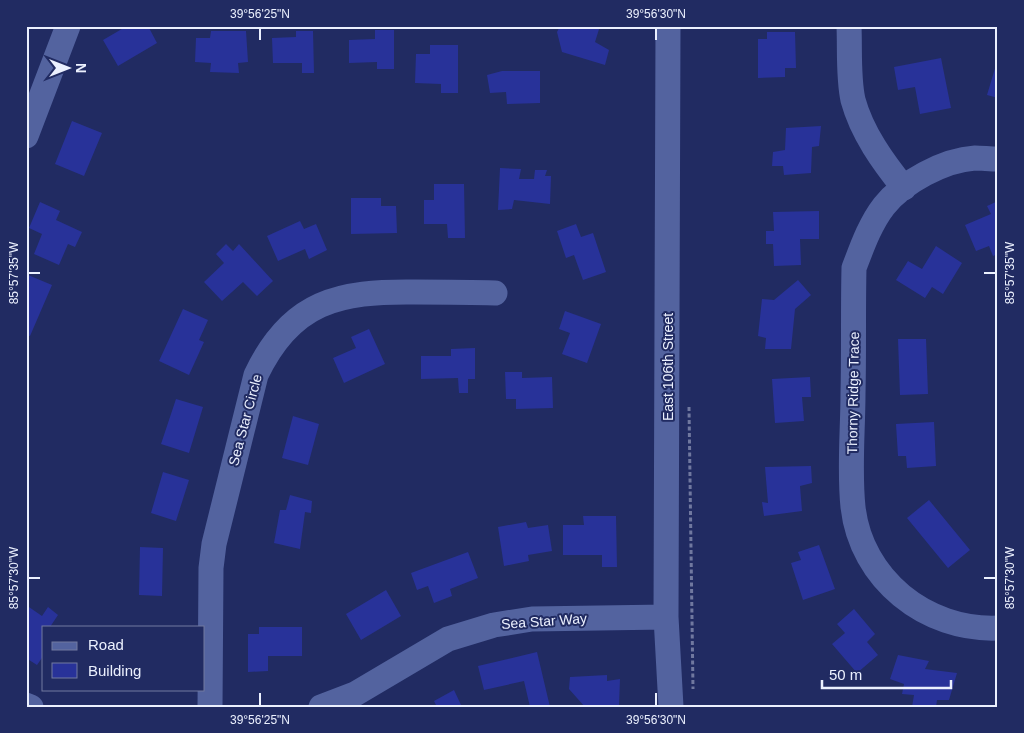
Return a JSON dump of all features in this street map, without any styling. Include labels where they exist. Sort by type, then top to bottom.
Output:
[{"type":"street","points":[[26,136],[36,82],[68,26]]},
{"type":"street","name":"East 106th Street","points":[[668,26],[666,617],[670,707]]},
{"type":"street","points":[[849,26],[850,81],[853,100],[868,136],[885,164],[904,188]]},
{"type":"street","name":"Thorny Ridge Trace","points":[[998,159],[974,158],[955,162],[918,178],[885,205],[862,245],[854,268],[852,466],[853,508],[860,535],[874,567],[893,589],[926,613],[965,627],[998,628]]},
{"type":"street","name":"Sea Star Circle","points":[[210,707],[211,568],[214,544],[256,375],[275,341],[289,326],[320,305],[354,294],[400,292],[495,293]]},
{"type":"street","name":"Sea Star Way","points":[[322,707],[355,694],[448,639],[494,625],[540,618],[666,617]]},
{"type":"street","points":[[26,705],[31,707]]},
{"type":"building","points":[[127,26],[148,26],[157,43],[118,66],[103,40]]},
{"type":"building","points":[[560,26],[600,26],[595,42],[609,50],[605,65],[562,52],[557,32]]},
{"type":"building","points":[[375,30],[394,30],[394,69],[377,69],[377,62],[349,63],[349,40],[375,39]]},
{"type":"building","points":[[211,31],[246,31],[248,62],[238,63],[239,73],[210,72],[211,63],[195,62],[196,38],[210,38]]},
{"type":"building","points":[[296,31],[313,31],[314,73],[302,73],[302,63],[273,63],[272,38],[296,37]]},
{"type":"building","points":[[767,32],[795,32],[796,68],[785,68],[785,77],[758,78],[758,39],[767,39]]},
{"type":"building","points":[[430,45],[458,45],[458,93],[441,93],[441,84],[415,83],[416,54],[430,54]]},
{"type":"building","points":[[941,58],[951,108],[920,114],[915,87],[898,90],[894,67]]},
{"type":"building","points":[[996,65],[998,66],[998,98],[987,95]]},
{"type":"building","points":[[502,71],[540,71],[540,103],[507,104],[506,92],[490,93],[487,75]]},
{"type":"building","points":[[72,121],[102,133],[84,176],[55,164]]},
{"type":"building","points":[[821,126],[819,146],[812,147],[811,173],[784,175],[783,166],[772,166],[773,152],[785,150],[786,128]]},
{"type":"building","points":[[500,168],[521,169],[519,179],[534,179],[535,170],[547,170],[545,176],[551,176],[550,204],[514,200],[512,209],[498,210]]},
{"type":"building","points":[[434,184],[464,184],[465,238],[448,238],[447,224],[424,224],[424,200],[434,200]]},
{"type":"building","points":[[351,198],[381,198],[381,206],[396,206],[397,233],[351,234]]},
{"type":"building","points":[[998,201],[998,254],[993,256],[989,246],[976,251],[965,225],[991,214],[987,206]]},
{"type":"building","points":[[40,202],[60,211],[56,220],[82,232],[75,247],[68,244],[59,265],[34,254],[42,234],[29,228]]},
{"type":"building","points":[[819,211],[819,239],[800,239],[801,265],[774,266],[773,244],[766,244],[766,231],[774,231],[773,212]]},
{"type":"building","points":[[300,221],[304,229],[316,224],[327,250],[309,259],[305,249],[278,261],[267,236]]},
{"type":"building","points":[[576,224],[581,237],[593,233],[606,272],[583,280],[574,255],[566,258],[557,231]]},
{"type":"building","points":[[226,244],[233,251],[239,244],[273,281],[257,296],[243,282],[222,301],[204,282],[224,263],[216,254]]},
{"type":"building","points":[[936,246],[962,263],[943,294],[932,287],[925,298],[896,280],[908,261],[922,269]]},
{"type":"building","points":[[28,275],[52,285],[30,336],[26,335],[26,280]]},
{"type":"building","points":[[798,280],[811,295],[795,309],[791,349],[765,349],[766,338],[758,336],[762,299],[774,300]]},
{"type":"building","points":[[183,309],[208,320],[199,340],[204,342],[189,375],[159,361]]},
{"type":"building","points":[[565,311],[601,324],[587,363],[562,354],[570,333],[559,329]]},
{"type":"building","points":[[369,329],[385,364],[344,383],[333,358],[356,348],[351,337]]},
{"type":"building","points":[[898,339],[926,339],[928,394],[900,395]]},
{"type":"building","points":[[475,348],[475,379],[468,379],[468,393],[459,393],[458,378],[421,379],[421,356],[451,356],[451,349]]},
{"type":"building","points":[[505,372],[522,372],[522,378],[552,377],[553,408],[516,409],[516,399],[506,399]]},
{"type":"building","points":[[810,377],[811,397],[802,397],[804,421],[775,423],[772,379]]},
{"type":"building","points":[[176,399],[203,407],[189,453],[161,444]]},
{"type":"building","points":[[293,416],[319,424],[308,465],[282,458]]},
{"type":"building","points":[[934,422],[936,466],[907,468],[906,456],[898,456],[896,424]]},
{"type":"building","points":[[811,466],[812,483],[800,486],[802,511],[764,516],[762,502],[768,503],[765,467]]},
{"type":"building","points":[[163,472],[189,480],[176,521],[151,513]]},
{"type":"building","points":[[290,495],[312,501],[311,513],[305,512],[300,549],[274,543],[280,510],[286,510]]},
{"type":"building","points":[[929,500],[970,550],[948,568],[907,518]]},
{"type":"building","points":[[583,516],[616,516],[617,567],[602,567],[602,555],[563,555],[563,525],[584,525]]},
{"type":"building","points":[[526,522],[528,528],[548,525],[552,551],[528,555],[529,561],[504,566],[498,527]]},
{"type":"building","points":[[819,545],[835,589],[803,600],[791,563],[801,560],[798,552]]},
{"type":"building","points":[[140,547],[163,548],[162,596],[139,595]]},
{"type":"building","points":[[468,552],[478,578],[450,589],[452,596],[434,603],[428,586],[417,590],[411,573]]},
{"type":"building","points":[[386,590],[401,616],[361,640],[346,614]]},
{"type":"building","points":[[26,605],[42,616],[48,607],[58,615],[51,626],[42,626],[42,658],[37,665],[26,658]]},
{"type":"building","points":[[854,609],[875,634],[867,642],[878,655],[857,673],[832,644],[845,633],[837,624]]},
{"type":"building","points":[[259,627],[302,627],[302,656],[268,656],[268,671],[248,672],[248,634],[259,634]]},
{"type":"building","points":[[537,652],[550,707],[530,707],[524,681],[484,690],[478,666]]},
{"type":"building","points":[[898,655],[929,661],[925,669],[957,673],[949,700],[937,700],[936,707],[912,707],[914,695],[902,694],[904,684],[890,679]]},
{"type":"building","points":[[607,675],[607,681],[620,679],[619,707],[585,707],[569,689],[570,677]]},
{"type":"building","points":[[454,690],[462,707],[437,707],[434,701]]}]
